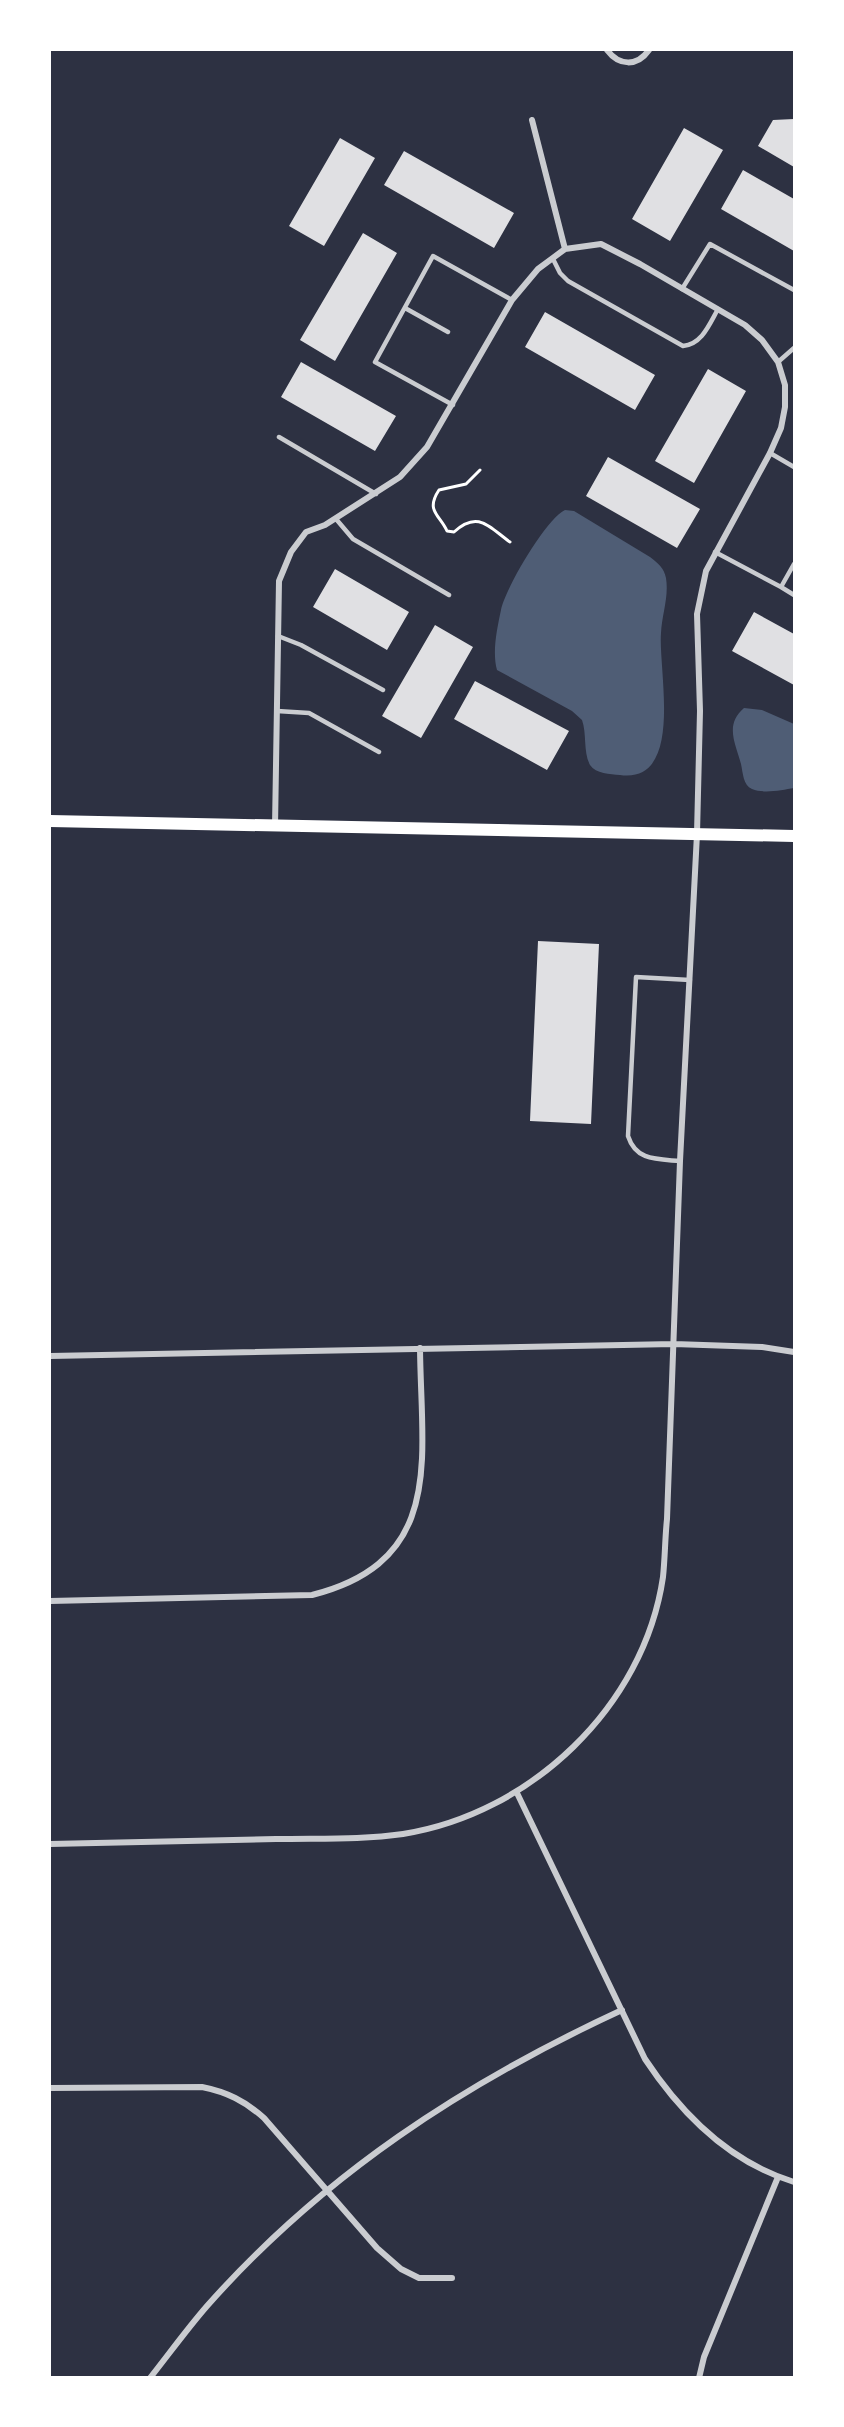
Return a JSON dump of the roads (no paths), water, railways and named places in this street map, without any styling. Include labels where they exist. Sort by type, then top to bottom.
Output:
[{"type":"main road","points":[[50,821],[795,836]]},
{"type":"street","points":[[607,50],[613,59],[625,63],[635,63],[649,50]]},
{"type":"street","points":[[532,120],[565,249]]},
{"type":"street","points":[[50,1844],[402,1834],[449,1823],[517,1793],[551,1768],[594,1725],[625,1680],[647,1632],[663,1578],[675,1344],[680,1161],[697,834],[700,711],[697,614],[706,571],[781,429],[785,407],[785,385],[778,362],[762,340],[745,325],[601,244],[565,249],[538,269],[512,300],[427,447],[400,477],[336,519],[306,532],[291,552],[279,581],[275,826]]},
{"type":"street","points":[[50,1356],[675,1344],[762,1347],[795,1352]]},
{"type":"street","points":[[50,1601],[312,1595],[342,1587],[371,1571],[391,1553],[408,1529],[417,1507],[422,1484],[420,1348]]},
{"type":"street","points":[[517,1793],[645,2059],[687,2114],[736,2155],[778,2177],[795,2182]]},
{"type":"street","points":[[150,2378],[206,2307],[259,2252],[358,2164],[445,2103],[555,2042],[622,2010]]},
{"type":"street","points":[[50,2088],[202,2087],[225,2092],[248,2103],[264,2118],[377,2248],[401,2269],[419,2278],[452,2278]]},
{"type":"street","points":[[699,2378],[708,2347],[778,2177]]},
{"type":"lane","points":[[682,289],[710,244],[795,290]]},
{"type":"lane","points":[[453,405],[375,362],[433,256],[512,300]]},
{"type":"lane","points":[[553,259],[560,273],[568,281],[683,346],[693,345],[700,338],[718,309]]},
{"type":"lane","points":[[405,308],[448,332]]},
{"type":"lane","points":[[778,362],[792,355],[795,348]]},
{"type":"lane","points":[[279,437],[376,494]]},
{"type":"lane","points":[[770,453],[795,467]]},
{"type":"lane","points":[[336,519],[353,538],[448,595]]},
{"type":"lane","points":[[715,552],[795,595]]},
{"type":"lane","points":[[781,587],[795,564]]},
{"type":"lane","points":[[278,636],[301,645],[383,690]]},
{"type":"lane","points":[[277,711],[309,713],[379,752]]},
{"type":"lane","points":[[680,1161],[650,1159],[639,1155],[631,1146],[628,1136],[636,977],[690,980]]},
{"type":"water","points":[[565,510],[574,511],[650,557],[665,574],[667,592],[661,633],[664,721],[661,744],[653,762],[640,773],[620,775],[599,772],[593,768],[586,754],[582,720],[572,711],[497,670],[496,640],[504,600],[537,540]]},
{"type":"water","points":[[744,708],[762,710],[794,724],[794,788],[762,791],[752,789],[747,785],[733,735],[734,721]]}]
